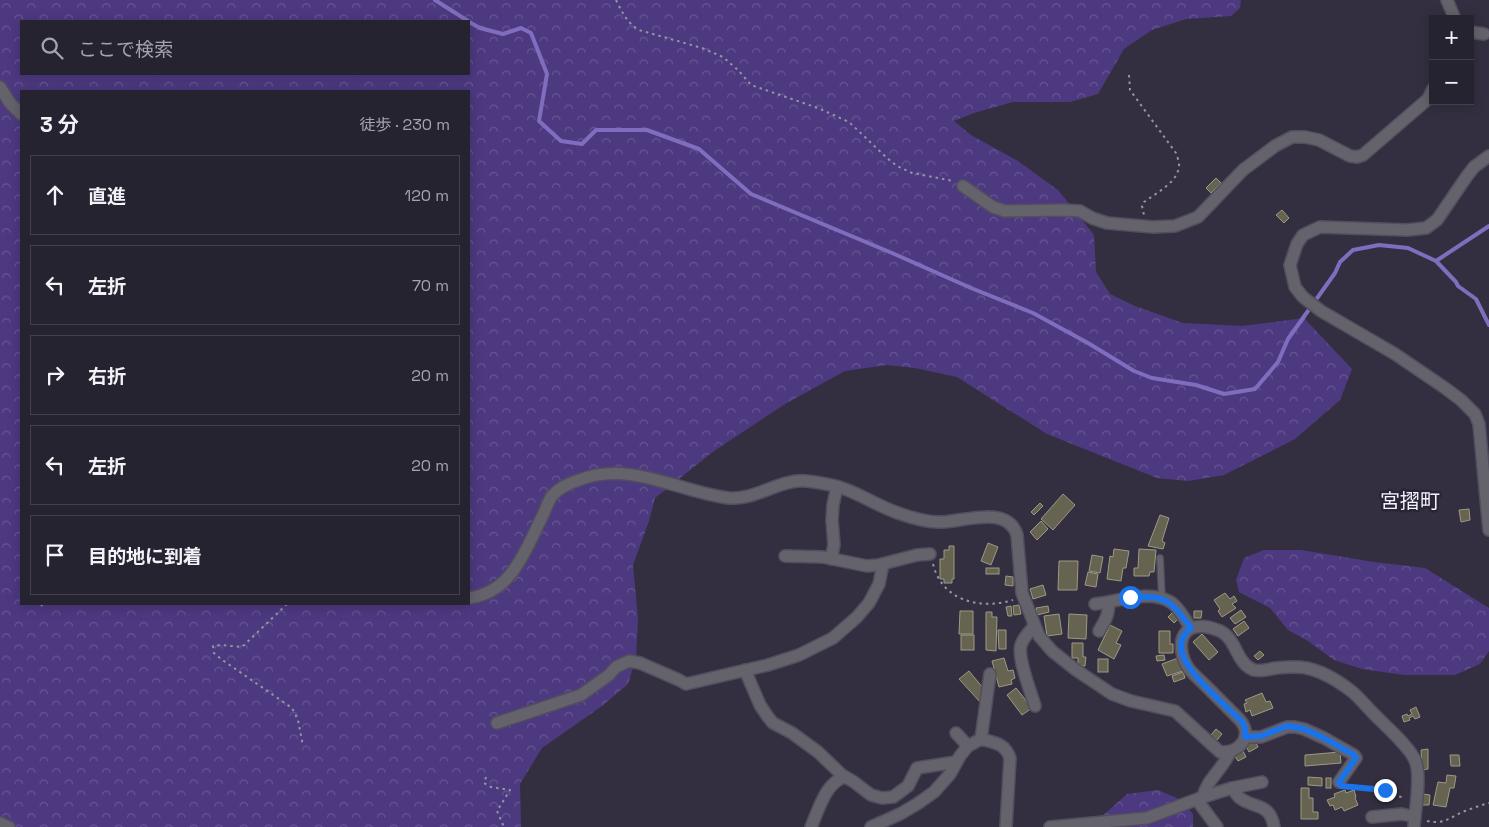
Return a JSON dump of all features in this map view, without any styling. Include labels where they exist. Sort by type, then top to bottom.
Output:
[{"type":"street","points":[[1447,0],[1453,15]]},
{"type":"street","points":[[1474,33],[1484,34]]},
{"type":"street","points":[[0,87],[10,103],[20,113]]},
{"type":"street","points":[[963,186],[993,207],[1005,211],[1080,211],[1092,218],[1107,223],[1147,227],[1175,226],[1198,217],[1243,170],[1275,146],[1292,137],[1319,140],[1350,156],[1363,156],[1429,96]]},
{"type":"street","points":[[1489,156],[1474,167],[1437,220],[1426,228],[1407,230],[1320,227],[1303,235],[1297,244],[1290,265],[1295,287],[1303,297],[1321,310],[1395,354],[1461,400],[1475,414],[1479,424],[1489,530]]},
{"type":"street","points":[[470,598],[496,588],[510,576],[521,561],[552,495],[570,483],[588,476],[610,472],[632,474],[708,494],[731,498],[755,495],[793,482],[805,481],[837,487],[892,511],[917,519],[941,522],[978,517],[995,518],[1010,522],[1015,528],[1023,596],[1039,636],[1052,651],[1112,694],[1131,701],[1175,711],[1220,752],[1234,751],[1240,746],[1245,737],[1245,728],[1243,723],[1189,669],[1181,650],[1183,637],[1191,628],[1210,628],[1222,632],[1231,640],[1245,665],[1253,670],[1307,668],[1330,677],[1351,691],[1414,757],[1417,769],[1417,790],[1412,820],[1394,814],[1372,817]]},
{"type":"street","points":[[832,558],[834,544],[833,504],[837,487]]},
{"type":"street","points":[[785,556],[832,558],[847,563],[867,566],[930,554]]},
{"type":"street","points":[[496,723],[581,695],[609,675],[616,667],[628,661],[640,663],[686,684],[768,665],[799,655],[833,638],[857,617],[869,603],[879,584],[883,564]]},
{"type":"street","points":[[1095,604],[1108,603],[1130,597],[1147,596],[1162,599],[1172,603],[1191,628]]},
{"type":"street","points":[[1099,631],[1108,616],[1108,603]]},
{"type":"street","points":[[1034,626],[1023,640],[1020,647],[1020,655],[1035,706]]},
{"type":"street","points":[[746,670],[760,705],[773,723],[792,732],[818,752],[844,777],[871,795],[893,798],[908,786],[917,768],[956,762]]},
{"type":"street","points":[[981,739],[990,674]]},
{"type":"street","points":[[1245,737],[1261,736],[1287,726],[1304,729],[1324,738],[1356,758],[1339,782]]},
{"type":"street","points":[[956,733],[968,746]]},
{"type":"street","points":[[871,827],[900,814],[934,792],[950,774],[968,746],[981,739],[998,743],[1007,750],[1010,758],[1006,827]]},
{"type":"street","points":[[1200,799],[1230,752]]},
{"type":"street","points":[[811,827],[828,790],[838,779],[844,777]]},
{"type":"street","points":[[1050,827],[1147,818],[1232,788],[1262,782]]},
{"type":"street","points":[[1232,788],[1240,798],[1256,804],[1270,815],[1274,827]]},
{"type":"street","points":[[1200,799],[1217,827]]},
{"type":"street","points":[[0,823],[9,827]]},
{"type":"lane","points":[[1160,558],[1162,599]]},
{"type":"path","points":[[616,0],[624,16],[631,25],[639,30],[702,48],[723,57],[751,84],[818,108],[849,122],[897,166],[912,173],[945,179],[963,186]]},
{"type":"path","points":[[1129,75],[1130,90],[1176,153],[1179,164],[1178,172],[1170,182],[1144,202],[1142,211],[1147,227]]},
{"type":"path","points":[[930,554],[936,574],[944,586],[956,596],[970,602],[992,604],[1006,602],[1023,596]]},
{"type":"path","points":[[286,605],[242,647],[213,646],[214,653],[221,659],[292,708],[298,720],[303,746]]},
{"type":"path","points":[[486,777],[484,783],[491,787],[510,790],[496,811],[504,827]]},
{"type":"path","points":[[1339,782],[1341,786],[1346,787],[1385,790],[1390,794],[1408,800],[1412,820],[1441,822],[1464,811],[1489,803]]},
{"type":"green space","points":[[0,0],[1241,0],[1240,8],[1231,16],[1186,19],[1152,30],[1124,49],[1098,94],[1070,102],[1013,102],[954,121],[971,135],[1018,161],[1058,190],[1094,235],[1096,272],[1110,294],[1135,306],[1183,323],[1242,326],[1304,318],[1352,369],[1340,400],[1295,439],[1224,475],[1188,481],[1157,478],[1047,434],[957,377],[915,368],[887,365],[845,371],[785,404],[714,451],[655,498],[633,565],[638,619],[636,658],[628,684],[602,706],[542,748],[520,784],[521,827],[0,827]]},
{"type":"green space","points":[[1264,550],[1301,550],[1425,568],[1489,608],[1489,651],[1480,664],[1455,675],[1404,675],[1362,669],[1334,660],[1308,641],[1288,630],[1270,608],[1239,592],[1236,580],[1244,558]]},
{"type":"green space","points":[[1158,790],[1179,799],[1193,814],[1193,827],[1090,827],[1127,794]]},
{"type":"building","points":[[1216,178],[1221,183],[1211,193],[1206,188]]},
{"type":"building","points":[[1282,210],[1289,218],[1284,223],[1276,215]]},
{"type":"building","points":[[1063,494],[1075,505],[1053,530],[1041,519]]},
{"type":"building","points":[[1040,503],[1043,506],[1034,515],[1031,512]]},
{"type":"building","points":[[1469,509],[1470,520],[1461,522],[1459,510]]},
{"type":"building","points":[[1160,515],[1169,518],[1162,541],[1165,543],[1163,549],[1148,546]]},
{"type":"building","points":[[1041,521],[1048,529],[1037,540],[1030,532]]},
{"type":"building","points":[[988,543],[998,547],[991,565],[981,561]]},
{"type":"building","points":[[949,546],[954,546],[954,579],[952,579],[952,583],[944,583],[944,579],[940,579],[940,559],[944,559],[944,550],[949,550]]},
{"type":"building","points":[[1114,549],[1129,551],[1121,581],[1107,579],[1110,556],[1113,557]]},
{"type":"building","points":[[1139,549],[1156,550],[1154,572],[1150,572],[1149,576],[1134,576],[1134,568],[1138,568]]},
{"type":"building","points":[[1092,555],[1103,557],[1100,573],[1089,571]]},
{"type":"building","points":[[1059,561],[1078,561],[1077,590],[1058,590]]},
{"type":"building","points":[[986,568],[999,568],[999,574],[986,574]]},
{"type":"building","points":[[1088,572],[1098,574],[1096,587],[1085,585]]},
{"type":"building","points":[[1006,576],[1013,577],[1013,586],[1005,585]]},
{"type":"building","points":[[1043,585],[1046,595],[1033,599],[1030,589]]},
{"type":"building","points":[[1225,593],[1230,599],[1234,596],[1237,601],[1232,604],[1236,608],[1222,617],[1218,611],[1220,609],[1214,600]]},
{"type":"building","points":[[1019,605],[1021,614],[1014,615],[1013,606]]},
{"type":"building","points":[[1011,606],[1012,616],[1008,616],[1006,607]]},
{"type":"building","points":[[1048,606],[1049,612],[1037,615],[1036,608]]},
{"type":"building","points":[[1241,610],[1246,617],[1235,624],[1230,618]]},
{"type":"building","points":[[960,611],[973,611],[973,634],[959,634]]},
{"type":"building","points":[[1194,611],[1202,611],[1201,618],[1194,618]]},
{"type":"building","points":[[986,612],[992,612],[992,617],[997,617],[996,651],[986,650]]},
{"type":"building","points":[[1173,612],[1180,617],[1174,623],[1168,617]]},
{"type":"building","points":[[1059,614],[1062,634],[1047,636],[1044,616]]},
{"type":"building","points":[[1069,614],[1087,615],[1086,639],[1068,638]]},
{"type":"building","points":[[1244,621],[1249,628],[1238,636],[1233,629]]},
{"type":"building","points":[[1110,625],[1122,631],[1116,643],[1121,645],[1114,659],[1098,650]]},
{"type":"building","points":[[998,630],[1006,630],[1006,649],[999,649]]},
{"type":"building","points":[[1159,631],[1170,631],[1170,644],[1173,644],[1173,653],[1159,653]]},
{"type":"building","points":[[1202,634],[1218,652],[1209,660],[1193,642]]},
{"type":"building","points":[[961,635],[974,635],[974,650],[961,650]]},
{"type":"building","points":[[1072,643],[1083,643],[1083,657],[1086,657],[1085,666],[1078,666],[1078,658],[1072,658]]},
{"type":"building","points":[[1260,651],[1264,655],[1258,660],[1254,656]]},
{"type":"building","points":[[1164,655],[1165,660],[1157,661],[1156,656]]},
{"type":"building","points":[[1004,658],[1008,671],[1013,670],[1015,678],[1011,680],[1012,684],[999,687],[992,661]]},
{"type":"building","points":[[1178,658],[1183,671],[1167,676],[1162,664]]},
{"type":"building","points":[[1098,659],[1108,659],[1108,672],[1098,672]]},
{"type":"building","points":[[969,671],[983,688],[981,703],[959,679]]},
{"type":"building","points":[[1183,672],[1185,678],[1174,682],[1172,676]]},
{"type":"building","points":[[1016,688],[1032,708],[1022,715],[1007,695]]},
{"type":"building","points":[[1262,693],[1266,702],[1270,701],[1273,708],[1252,716],[1250,710],[1246,712],[1244,704],[1247,703],[1245,700]]},
{"type":"building","points":[[1416,707],[1420,717],[1415,719],[1413,716],[1409,718],[1410,720],[1404,722],[1402,716],[1412,714],[1410,710]]},
{"type":"building","points":[[1216,729],[1222,734],[1217,740],[1211,735]]},
{"type":"building","points":[[1255,741],[1258,747],[1249,752],[1246,746]]},
{"type":"building","points":[[1428,749],[1428,769],[1422,770],[1421,750]]},
{"type":"building","points":[[1243,751],[1246,757],[1238,761],[1234,755]]},
{"type":"building","points":[[1340,752],[1341,763],[1305,766],[1305,755]]},
{"type":"building","points":[[1450,755],[1459,755],[1460,766],[1451,766]]},
{"type":"building","points":[[1447,775],[1456,776],[1454,788],[1450,788],[1446,807],[1433,805],[1438,782],[1446,783]]},
{"type":"building","points":[[1308,777],[1322,778],[1322,786],[1308,785]]},
{"type":"building","points":[[1326,778],[1331,778],[1331,788],[1326,788]]},
{"type":"building","points":[[1301,788],[1309,788],[1309,798],[1313,798],[1313,812],[1318,812],[1318,819],[1301,819]]},
{"type":"building","points":[[1345,790],[1346,793],[1354,790],[1358,805],[1344,811],[1342,807],[1335,810],[1333,805],[1330,806],[1327,800],[1335,797],[1334,794]]},
{"type":"building","points":[[1423,794],[1430,795],[1429,805],[1422,805]]},
{"type":"waterway","points":[[435,0],[466,20]]},
{"type":"waterway","points":[[470,23],[480,28],[503,34],[521,28],[531,33],[547,74],[539,121],[561,141],[582,144],[596,130],[647,130],[699,149],[751,194],[1033,313],[1134,371],[1152,378],[1196,385],[1224,394],[1255,389],[1278,362],[1288,339],[1335,273],[1340,262],[1353,250],[1379,245],[1408,248],[1436,261],[1458,286],[1476,299],[1489,325]]},
{"type":"waterway","points":[[1436,261],[1489,226]]},
{"type":"district","name":"宮摺町","points":[[1410,501]]},
{"type":"route","points":[[1130,597],[1147,596],[1172,603],[1191,628],[1183,637],[1181,650],[1189,669],[1243,723],[1245,737],[1261,736],[1287,726],[1304,729],[1324,738],[1356,758],[1339,782],[1341,786],[1385,790]]}]
